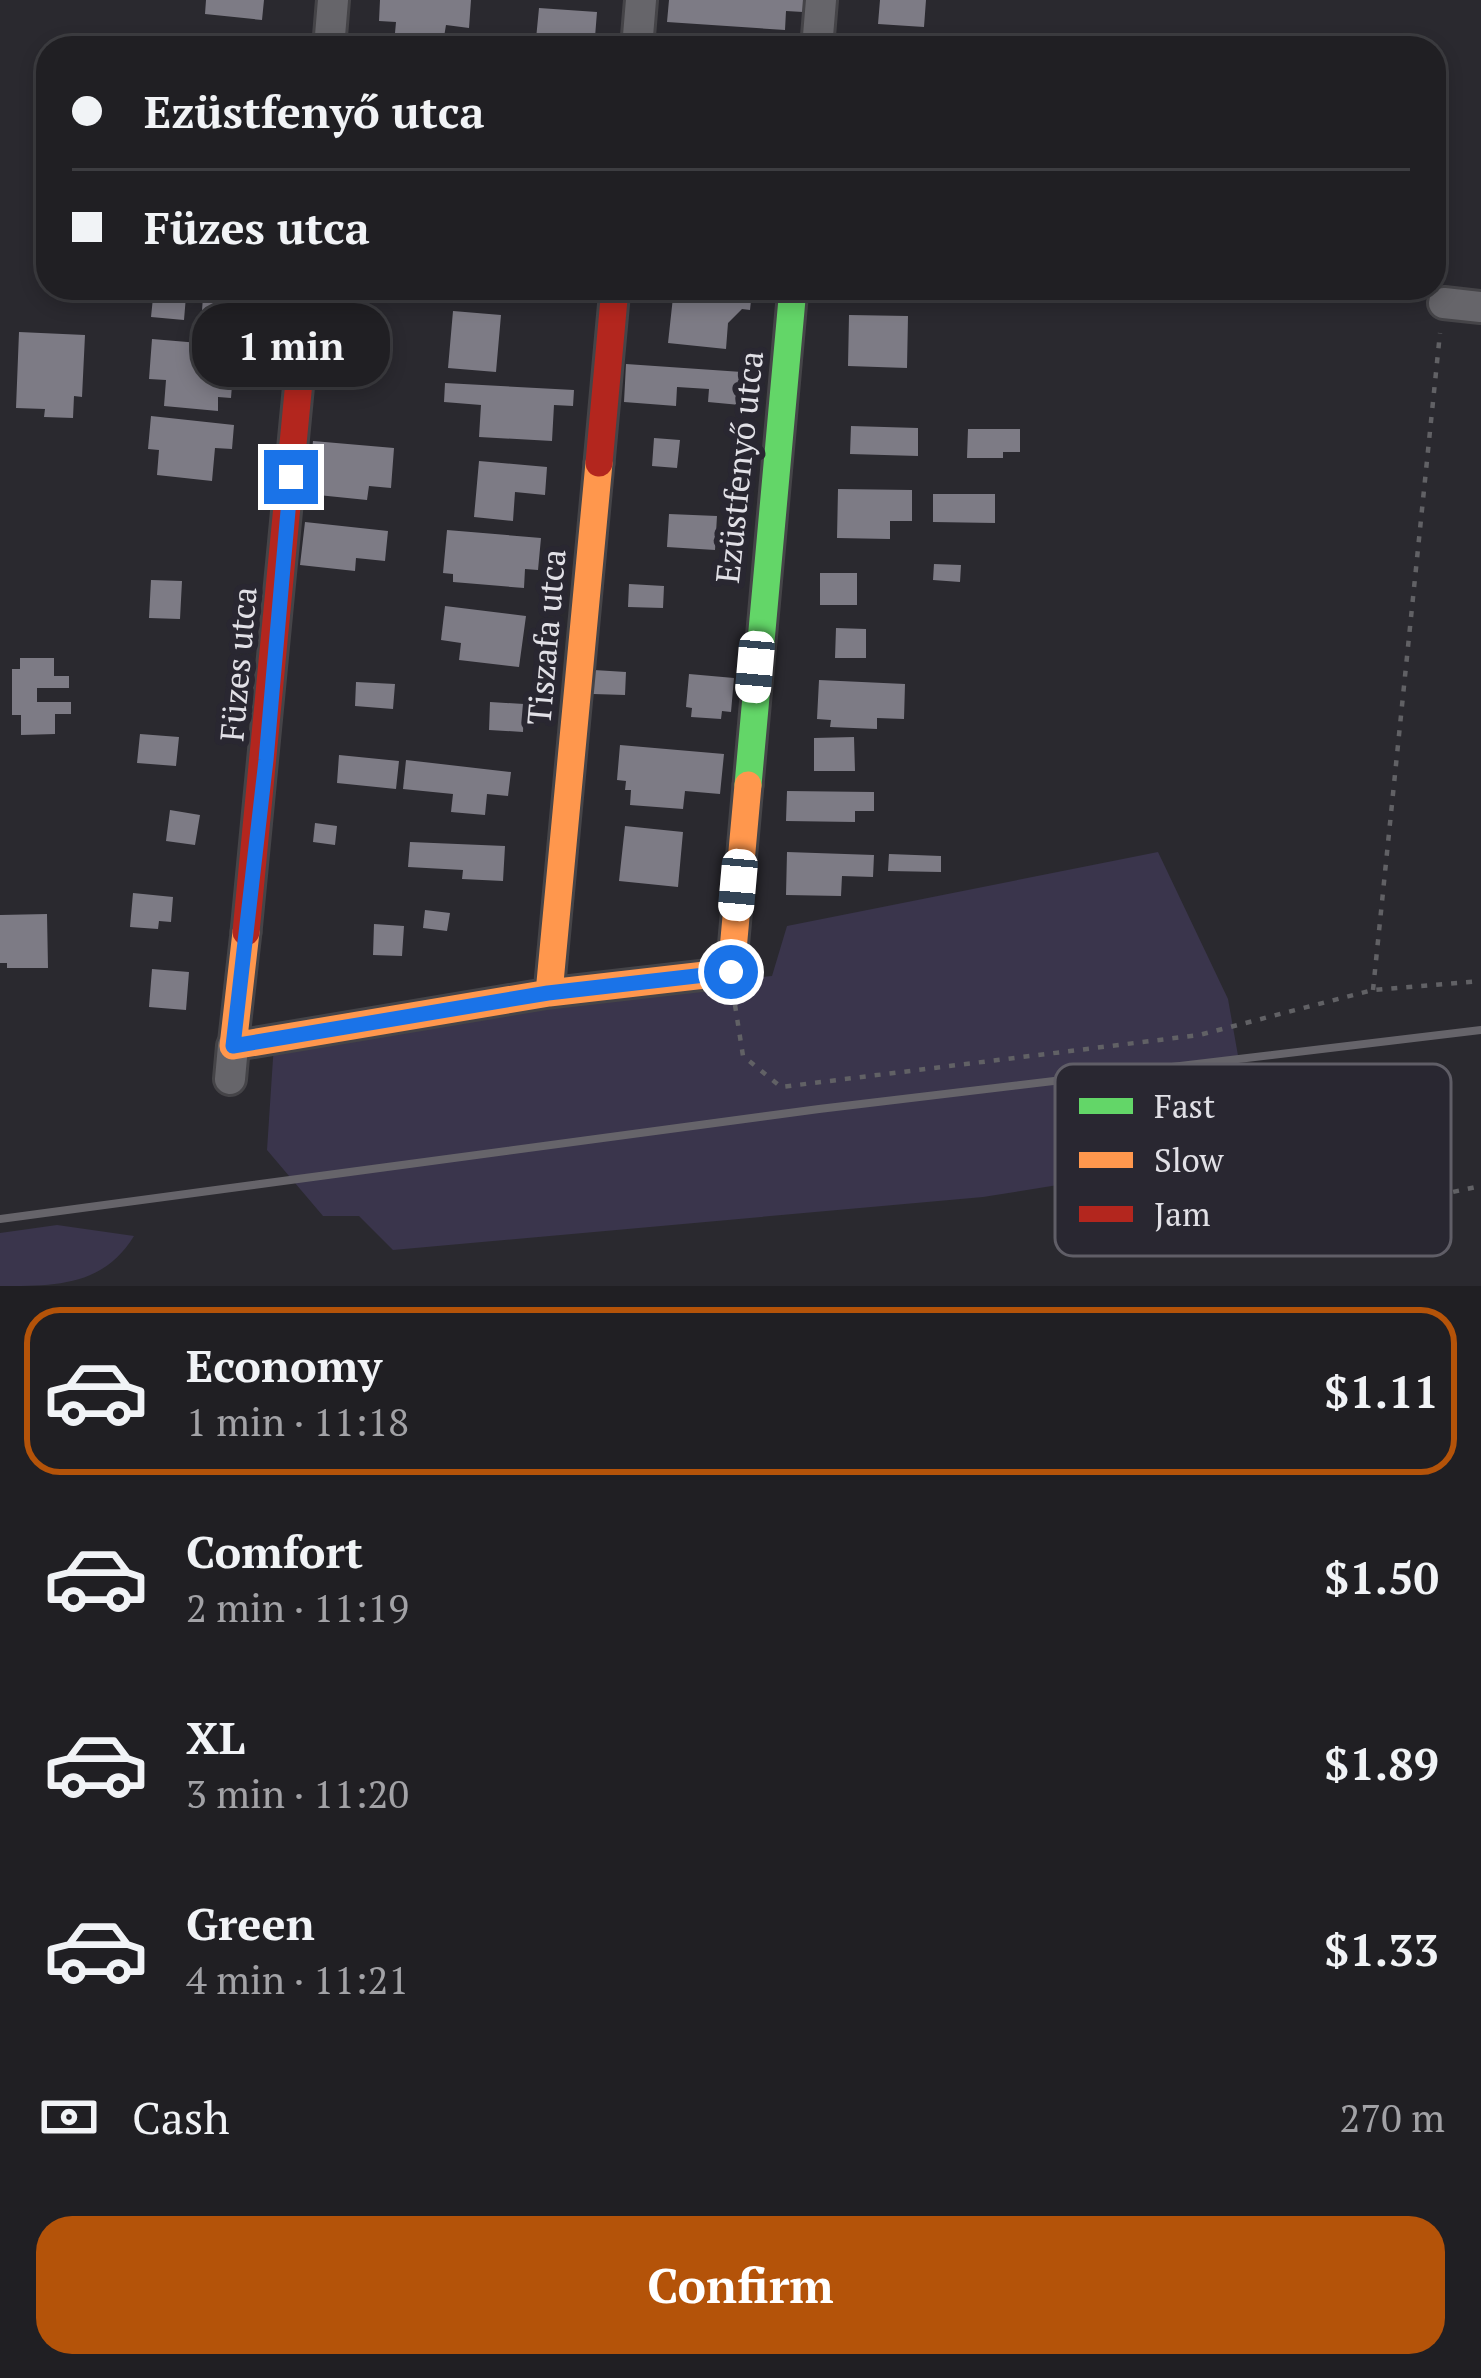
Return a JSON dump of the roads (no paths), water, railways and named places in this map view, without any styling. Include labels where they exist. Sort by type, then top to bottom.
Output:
[{"type":"street","points":[[330,36],[333,0]]},
{"type":"street","points":[[638,36],[641,0]]},
{"type":"street","points":[[818,36],[821,0]]},
{"type":"street","name":"Füzes utca","points":[[230,1079],[266,760],[307,300]]},
{"type":"street","name":"Tiszafa utca","points":[[548,993],[614,300]]},
{"type":"street","name":"Ezüstfenyő utca","points":[[548,993],[731,972],[792,300]]},
{"type":"street","points":[[1444,304],[1481,307]]},
{"type":"street","points":[[233,1046],[548,993]]},
{"type":"railway","points":[[1196,1064],[1481,1030]]},
{"type":"railway","points":[[0,1219],[1055,1081]]}]
